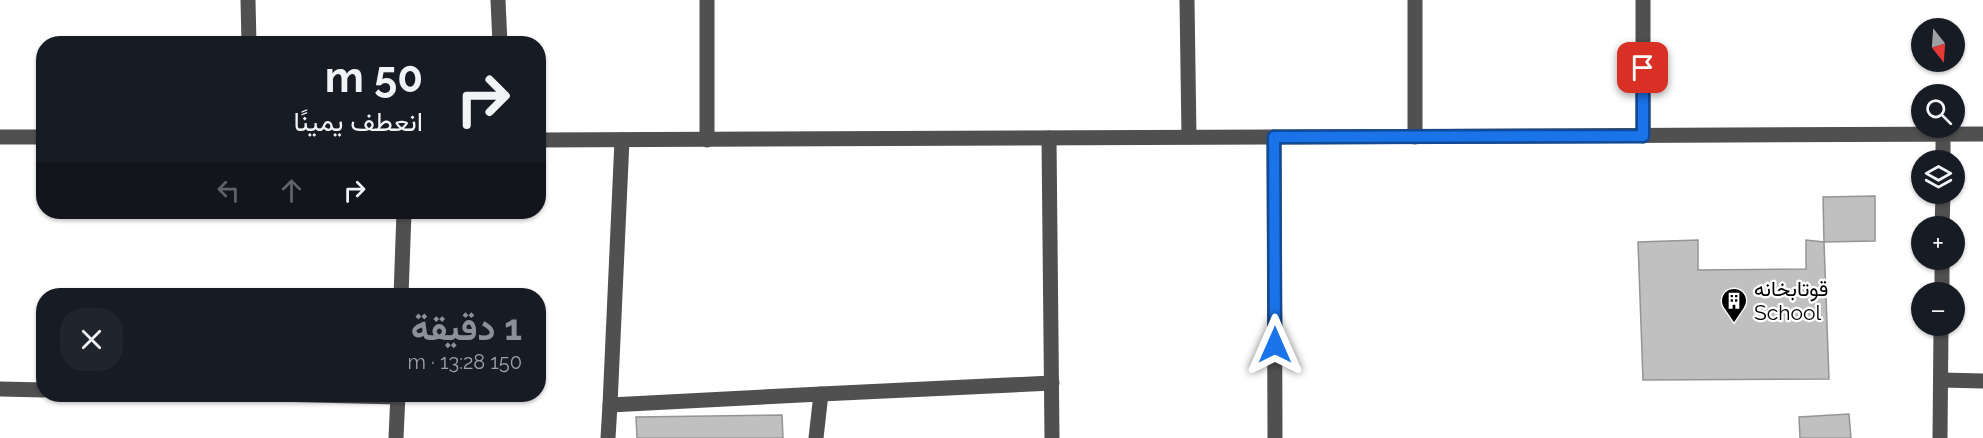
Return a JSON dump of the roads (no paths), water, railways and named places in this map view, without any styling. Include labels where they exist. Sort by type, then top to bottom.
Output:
[{"type":"street","points":[[248,0],[249,36]]},
{"type":"street","points":[[498,0],[500,36]]},
{"type":"street","points":[[707,0],[708,140]]},
{"type":"street","points":[[1187,0],[1189,137]]},
{"type":"street","points":[[1415,0],[1415,137]]},
{"type":"street","points":[[1643,0],[1643,136]]},
{"type":"street","points":[[546,140],[1911,134]]},
{"type":"street","points":[[1965,134],[1983,134]]},
{"type":"street","points":[[0,136],[36,137]]},
{"type":"street","points":[[1274,137],[1275,438]]},
{"type":"street","points":[[1050,138],[1052,438]]},
{"type":"street","points":[[608,438],[622,140]]},
{"type":"street","points":[[401,288],[404,219]]},
{"type":"street","points":[[1940,438],[1941,336]]},
{"type":"street","points":[[1941,380],[1983,381]]},
{"type":"street","points":[[610,405],[1052,383]]},
{"type":"street","points":[[0,389],[36,390]]},
{"type":"street","points":[[816,438],[820,394]]},
{"type":"street","points":[[396,438],[398,402]]},
{"type":"place","name":"قوتابخانه‌ School","points":[[1734,324]]}]
